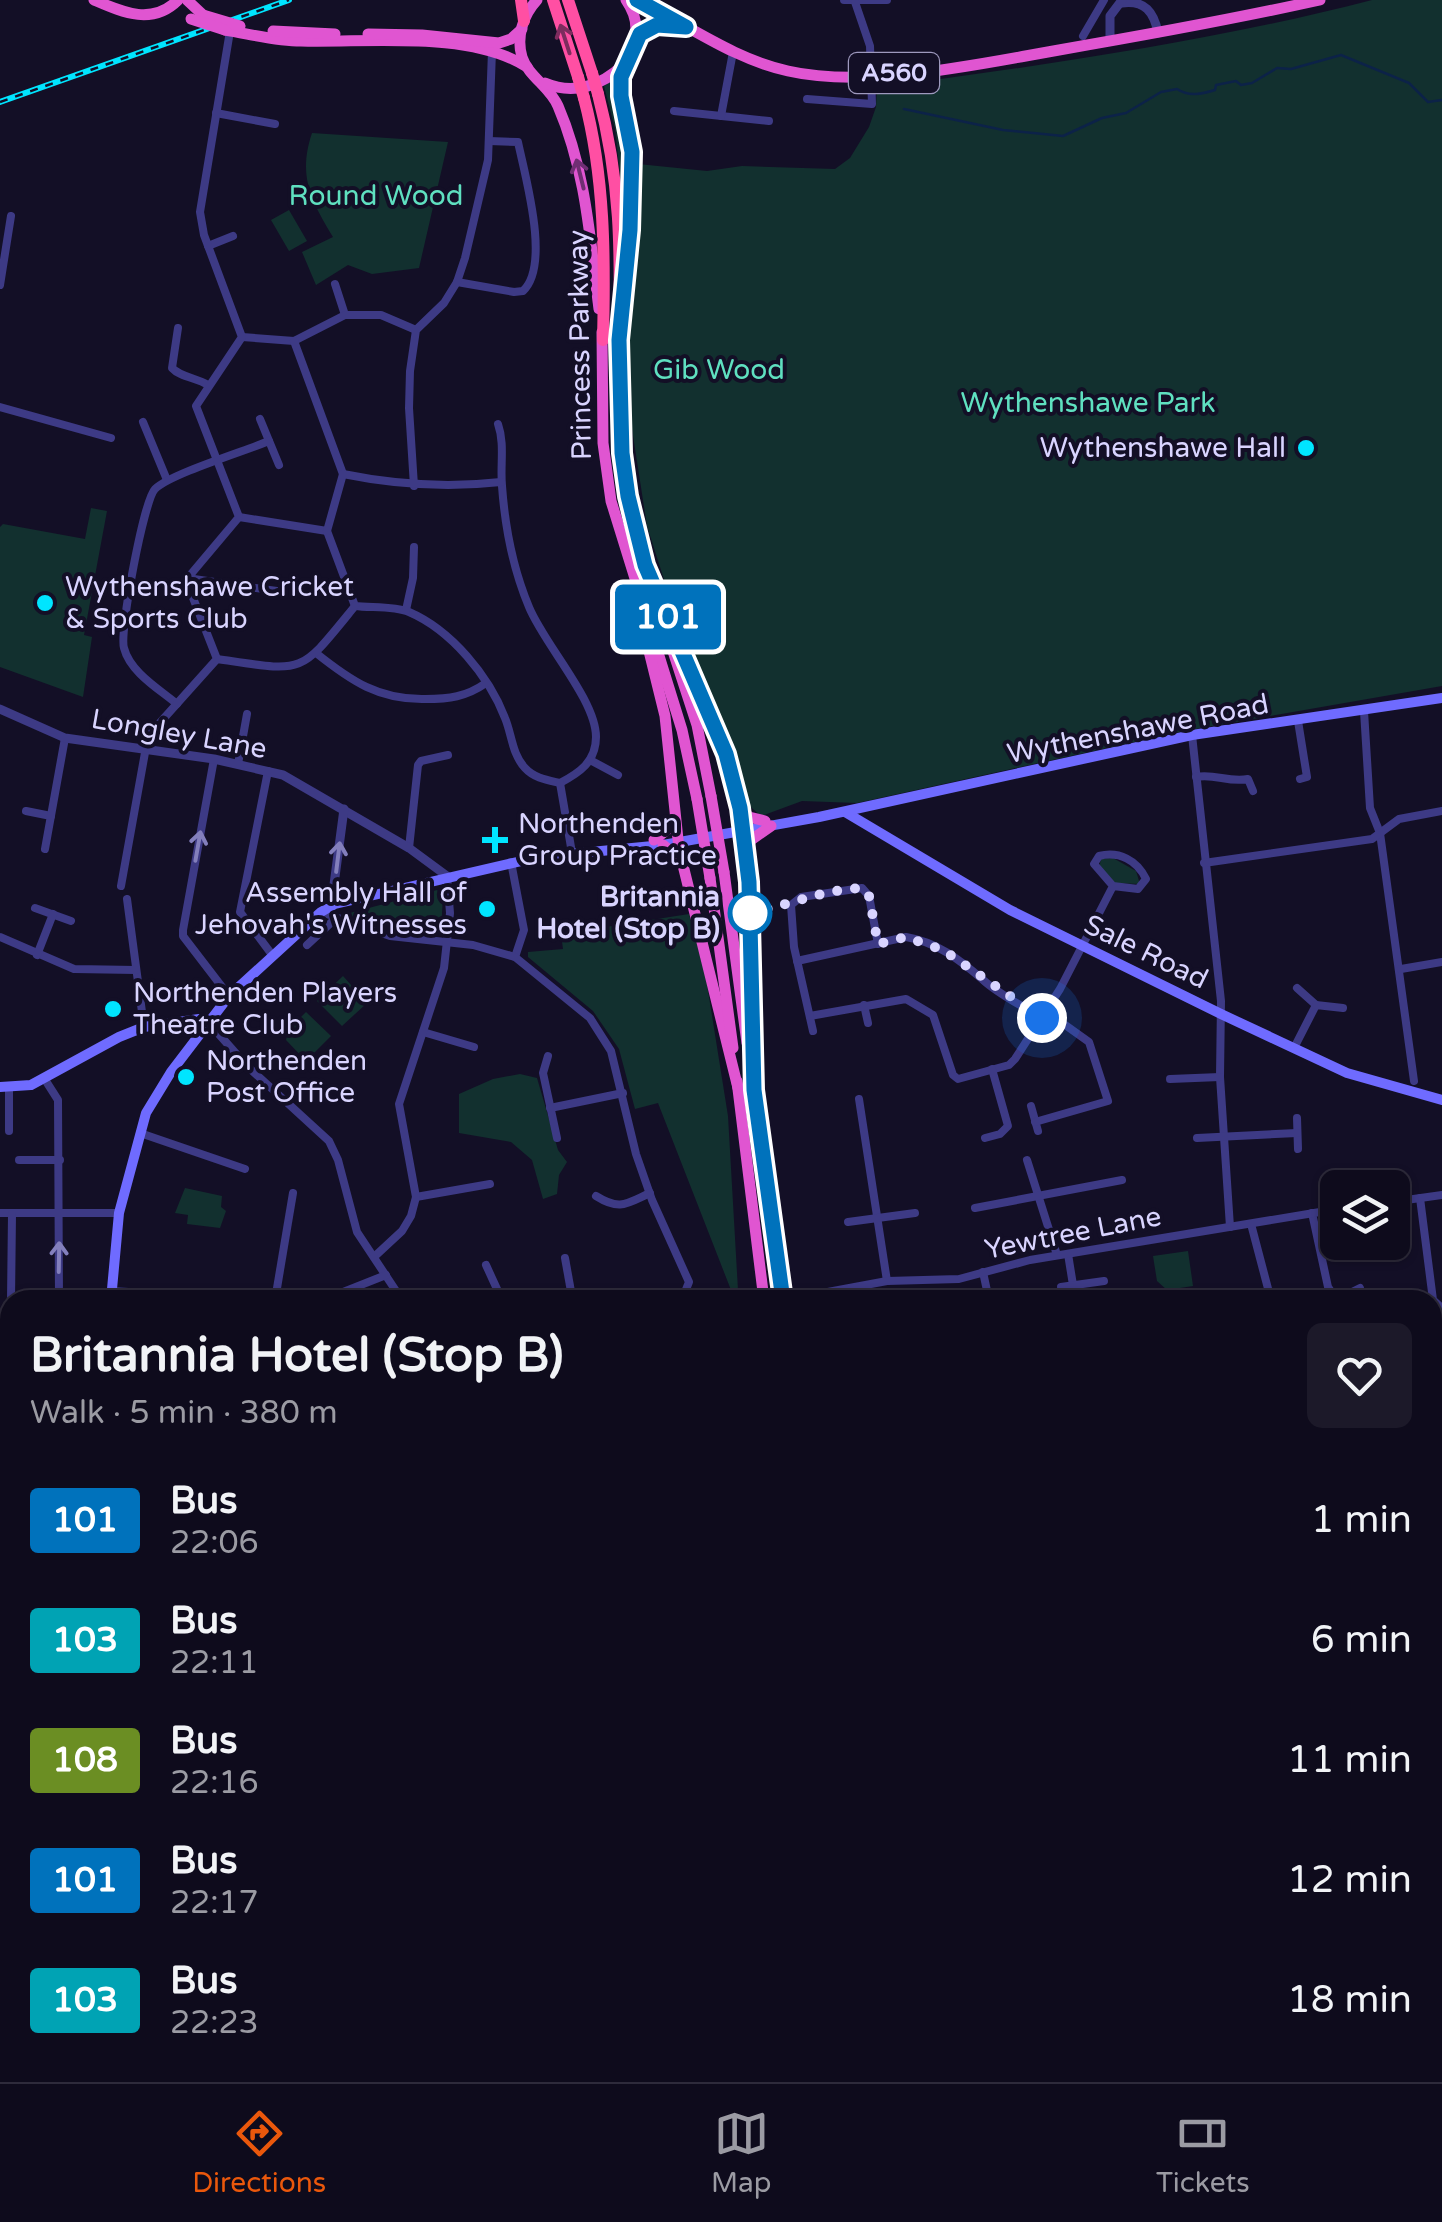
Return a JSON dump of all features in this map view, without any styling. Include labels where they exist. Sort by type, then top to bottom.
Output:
[{"type":"highway","points":[[94,0],[138,15],[180,13],[231,29],[298,42],[411,42],[492,51],[527,67],[556,101],[582,179],[603,340]]},
{"type":"highway","points":[[162,12],[178,0]]},
{"type":"highway","points":[[188,0],[197,17]]},
{"type":"highway","points":[[231,29],[422,35],[499,44],[512,39],[537,0]]},
{"type":"highway","points":[[552,0],[585,75]]},
{"type":"highway","points":[[568,0],[591,96]]},
{"type":"highway","points":[[619,340],[632,209],[632,152],[620,90],[626,61],[636,40],[635,18],[626,0]]},
{"type":"highway","name":"A560","points":[[637,0],[733,52],[760,62],[807,74],[872,75],[973,65],[1320,0]]},
{"type":"highway","points":[[522,2],[521,51],[527,67]]},
{"type":"highway","points":[[636,40],[657,25],[686,27]]},
{"type":"highway","points":[[541,80],[565,89],[582,88],[604,79],[626,61]]},
{"type":"highway","name":"Princess Parkway","points":[[591,96],[618,189],[622,453],[628,496],[645,565],[697,725],[711,796],[780,1290]]},
{"type":"highway","name":"Princess Parkway","points":[[591,96],[602,212],[603,443],[608,482],[620,539],[682,730],[698,799],[763,1290]]},
{"type":"highway","points":[[645,565],[726,754],[740,808],[746,853],[754,1090]]},
{"type":"highway","points":[[638,598],[665,716],[682,862],[738,1088]]},
{"type":"highway","points":[[740,808],[749,817],[768,824],[751,840],[746,853]]},
{"type":"highway","points":[[674,818],[658,842],[682,862]]},
{"type":"highway","points":[[756,1216],[756,1290]]},
{"type":"main road","name":"Wythenshawe Road","points":[[112,1290],[119,1213],[140,1134],[157,1093],[229,996],[321,912],[335,904],[511,862],[844,812],[1192,735],[1442,698]]},
{"type":"main road","name":"Sale Road","points":[[844,812],[1010,910],[1221,1014],[1347,1073],[1442,1100]]},
{"type":"main road","points":[[5,1087],[30,1086],[118,1037],[144,1027],[199,1019],[209,1023]]},
{"type":"street","points":[[844,0],[887,0]]},
{"type":"street","points":[[1082,36],[1104,0]]},
{"type":"street","points":[[1110,41],[1110,16],[1122,1],[1134,0],[1149,8],[1158,33]]},
{"type":"street","points":[[807,100],[872,104],[870,46],[855,2]]},
{"type":"street","points":[[231,29],[200,205],[208,246],[242,337]]},
{"type":"street","points":[[414,486],[409,390],[416,330],[444,303],[457,282],[486,165],[492,51]]},
{"type":"street","points":[[721,116],[733,52]]},
{"type":"street","points":[[674,111],[769,121]]},
{"type":"street","points":[[216,113],[276,124]]},
{"type":"street","points":[[457,282],[514,292],[523,291],[532,280],[534,213],[518,142],[489,142]]},
{"type":"street","points":[[0,285],[11,216]]},
{"type":"street","points":[[208,246],[233,236]]},
{"type":"street","points":[[335,284],[345,314]]},
{"type":"street","points":[[242,337],[294,341],[345,314],[381,315],[416,330]]},
{"type":"street","points":[[178,328],[172,368],[208,385]]},
{"type":"street","points":[[239,517],[196,406],[242,337]]},
{"type":"street","points":[[294,341],[344,474],[327,531],[355,606]]},
{"type":"street","points":[[0,408],[111,438]]},
{"type":"street","points":[[260,419],[279,465]]},
{"type":"street","points":[[143,422],[167,480]]},
{"type":"street","points":[[355,606],[406,610],[443,632],[486,683],[505,717],[516,754],[539,779],[560,783],[578,773],[590,760],[594,724],[527,603],[512,554],[501,482],[502,435],[498,424]]},
{"type":"street","points":[[177,704],[144,677],[122,645],[131,579],[150,495],[167,480],[269,441]]},
{"type":"street","points":[[344,474],[414,486],[501,482]]},
{"type":"street","points":[[239,517],[327,531]]},
{"type":"street","points":[[186,580],[239,517]]},
{"type":"street","points":[[406,610],[414,547]]},
{"type":"street","points":[[190,568],[186,580],[218,659]]},
{"type":"street","points":[[186,580],[284,592]]},
{"type":"street","points":[[218,659],[282,668],[300,666],[316,654],[355,606]]},
{"type":"street","points":[[316,654],[359,686],[395,698],[453,698],[486,683]]},
{"type":"street","points":[[121,886],[148,736],[218,659]]},
{"type":"street","name":"Longley Lane","points":[[0,709],[65,738],[214,759],[295,780],[409,848],[447,876]]},
{"type":"street","points":[[1364,711],[1370,808],[1380,832],[1414,1082]]},
{"type":"street","points":[[238,764],[247,714]]},
{"type":"street","points":[[1298,721],[1307,778]]},
{"type":"street","points":[[1192,735],[1221,1014],[1220,1078],[1230,1227]]},
{"type":"street","points":[[45,849],[65,738]]},
{"type":"street","points":[[409,848],[418,765],[448,755]]},
{"type":"street","points":[[214,759],[182,930],[229,996]]},
{"type":"street","points":[[590,760],[618,775]]},
{"type":"street","points":[[268,771],[240,912],[273,956]]},
{"type":"street","points":[[1196,777],[1248,780],[1253,791]]},
{"type":"street","points":[[560,783],[572,853]]},
{"type":"street","points":[[335,904],[333,892],[344,809]]},
{"type":"street","points":[[26,811],[50,816]]},
{"type":"street","points":[[1204,863],[1372,839],[1399,819],[1442,811]]},
{"type":"street","points":[[1099,856],[1126,858],[1146,878],[1138,889],[1113,886],[1094,864],[1099,856]]},
{"type":"street","points":[[511,862],[524,930],[515,957]]},
{"type":"street","points":[[374,1256],[402,1230],[416,1197],[399,1104],[444,968],[450,913],[447,876]]},
{"type":"street","points":[[810,1016],[906,999],[933,1016],[953,1075],[958,1079],[1016,1060],[1113,886]]},
{"type":"street","points":[[813,1030],[797,961],[791,905],[801,897],[862,888],[869,896],[878,944]]},
{"type":"street","points":[[128,899],[144,1027]]},
{"type":"street","points":[[35,908],[71,922]]},
{"type":"street","points":[[321,912],[390,936],[473,945],[515,957],[590,1018],[611,1051],[636,1154],[689,1282],[686,1290]]},
{"type":"street","points":[[36,955],[54,914]]},
{"type":"street","points":[[307,945],[336,918]]},
{"type":"street","points":[[0,937],[74,969],[136,970]]},
{"type":"street","points":[[797,961],[906,937],[943,950],[1089,1042],[1108,1101],[1037,1126],[1030,1106]]},
{"type":"street","points":[[1401,969],[1442,962]]},
{"type":"street","points":[[1297,988],[1316,1005],[1343,1008]]},
{"type":"street","points":[[1294,1048],[1316,1005]]},
{"type":"street","points":[[864,1006],[868,1024]]},
{"type":"street","points":[[209,1023],[247,1066],[328,1142],[338,1160],[354,1224],[396,1290]]},
{"type":"street","points":[[423,1032],[474,1046]]},
{"type":"street","points":[[548,1056],[543,1073],[558,1138]]},
{"type":"street","points":[[985,1138],[1000,1134],[1008,1126],[992,1069]]},
{"type":"street","points":[[44,1078],[58,1100],[59,1290]]},
{"type":"street","points":[[1170,1079],[1220,1078]]},
{"type":"street","points":[[1402,1089],[1414,1082]]},
{"type":"street","points":[[1414,1082],[1424,1087],[1426,1096]]},
{"type":"street","points":[[5,1087],[10,1131]]},
{"type":"street","points":[[550,1108],[623,1093]]},
{"type":"street","points":[[859,1099],[887,1280]]},
{"type":"street","points":[[1297,1118],[1298,1149]]},
{"type":"street","points":[[1197,1138],[1297,1133]]},
{"type":"street","points":[[140,1134],[245,1169]]},
{"type":"street","points":[[19,1160],[60,1160]]},
{"type":"street","points":[[1028,1160],[1058,1255]]},
{"type":"street","points":[[976,1208],[1122,1180]]},
{"type":"street","points":[[416,1197],[490,1184]]},
{"type":"street","points":[[277,1290],[293,1194]]},
{"type":"street","points":[[596,1196],[621,1206],[650,1194]]},
{"type":"street","points":[[1410,1199],[1442,1196]]},
{"type":"street","points":[[1420,1198],[1432,1290]]},
{"type":"street","points":[[0,1213],[119,1213]]},
{"type":"street","points":[[848,1222],[915,1213]]},
{"type":"street","name":"Yewtree Lane","points":[[837,1290],[887,1280],[940,1281],[1058,1255],[1320,1213]]},
{"type":"street","points":[[11,1290],[12,1214]]},
{"type":"street","points":[[1312,1214],[1330,1290]]},
{"type":"street","points":[[1251,1224],[1268,1290]]},
{"type":"street","points":[[1068,1254],[1073,1286]]},
{"type":"street","points":[[564,1258],[571,1290]]},
{"type":"street","points":[[486,1265],[497,1290]]},
{"type":"street","points":[[983,1272],[987,1290]]},
{"type":"street","points":[[348,1290],[386,1275]]},
{"type":"street","points":[[1061,1287],[1104,1281]]},
{"type":"green space","name":"Wythenshawe Park","points":[[1372,0],[1442,0],[1442,686],[1184,731],[857,803],[802,801],[761,816],[746,803],[724,731],[674,611],[647,526],[632,429],[628,345],[638,164],[707,171],[742,166],[835,169],[850,158],[869,127],[877,88],[1188,40]]},
{"type":"green space","points":[[617,77],[626,131],[625,221],[615,129],[604,86]]},
{"type":"green space","name":"Round Wood","points":[[312,133],[448,142],[419,268],[372,274],[348,265],[316,285],[302,252],[333,237],[318,211],[306,174]]},
{"type":"green space","points":[[289,210],[307,241],[289,251],[271,220]]},
{"type":"green space","name":"Wythenshawe Cricket & Sports Club","points":[[91,508],[107,511],[84,635],[92,637],[83,697],[0,667],[0,527],[3,524],[85,539]]},
{"type":"green space","points":[[1113,858],[1136,871],[1140,884],[1114,883],[1099,868],[1101,859]]},
{"type":"green space","points":[[437,890],[443,895],[441,932],[437,935],[385,929],[349,919],[346,914]]},
{"type":"green space","points":[[689,914],[706,978],[728,1116],[738,1290],[731,1290],[658,1103],[635,1109],[619,1049],[593,1011],[528,957],[528,952],[563,949],[561,934]]},
{"type":"green space","points":[[343,976],[367,1003],[342,1026],[317,1001]]},
{"type":"green space","points":[[306,1012],[331,1036],[306,1061],[286,1040],[289,1029]]},
{"type":"green space","points":[[520,1074],[537,1078],[558,1150],[567,1162],[559,1175],[557,1194],[543,1199],[532,1160],[511,1142],[459,1133],[459,1094],[493,1079]]},
{"type":"green space","points":[[185,1188],[222,1196],[221,1207],[226,1211],[220,1228],[187,1224],[188,1215],[175,1213]]},
{"type":"green space","points":[[1188,1251],[1193,1286],[1167,1290],[1157,1281],[1153,1256]]},
{"type":"waterway","points":[[904,109],[1003,130],[1063,136],[1102,118],[1126,113],[1161,92],[1177,89],[1205,93],[1215,90],[1216,85],[1252,83],[1277,68],[1291,69],[1341,55],[1409,83],[1428,102],[1442,100]]},
{"type":"railway","points":[[0,102],[289,0]]},
{"type":"bus line","name":"101","points":[[637,0],[686,27],[657,25],[640,34],[621,77],[632,152],[630,230],[619,340],[622,453],[645,565],[726,754],[740,808],[749,882],[754,1090],[781,1290]]},
{"type":"place","name":"Wythenshawe Hall","points":[[1306,448]]},
{"type":"place","name":"Wythenshawe Cricket & Sports Club","points":[[45,603]]},
{"type":"place","name":"Northenden Group Practice","points":[[495,840]]},
{"type":"place","name":"Assembly Hall of Jehovah's Witnesses","points":[[487,909]]},
{"type":"place","name":"Britannia Hotel (Stop B)","points":[[750,913]]},
{"type":"place","name":"Northenden Players Theatre Club","points":[[113,1009]]},
{"type":"place","name":"Northenden Post Office","points":[[186,1077]]},
{"type":"route","points":[[750,913],[791,905],[801,897],[862,888],[869,896],[878,944],[906,937],[943,950],[1042,1018]]},
{"type":"park label","name":"Gib Wood","points":[[719,370]]}]
